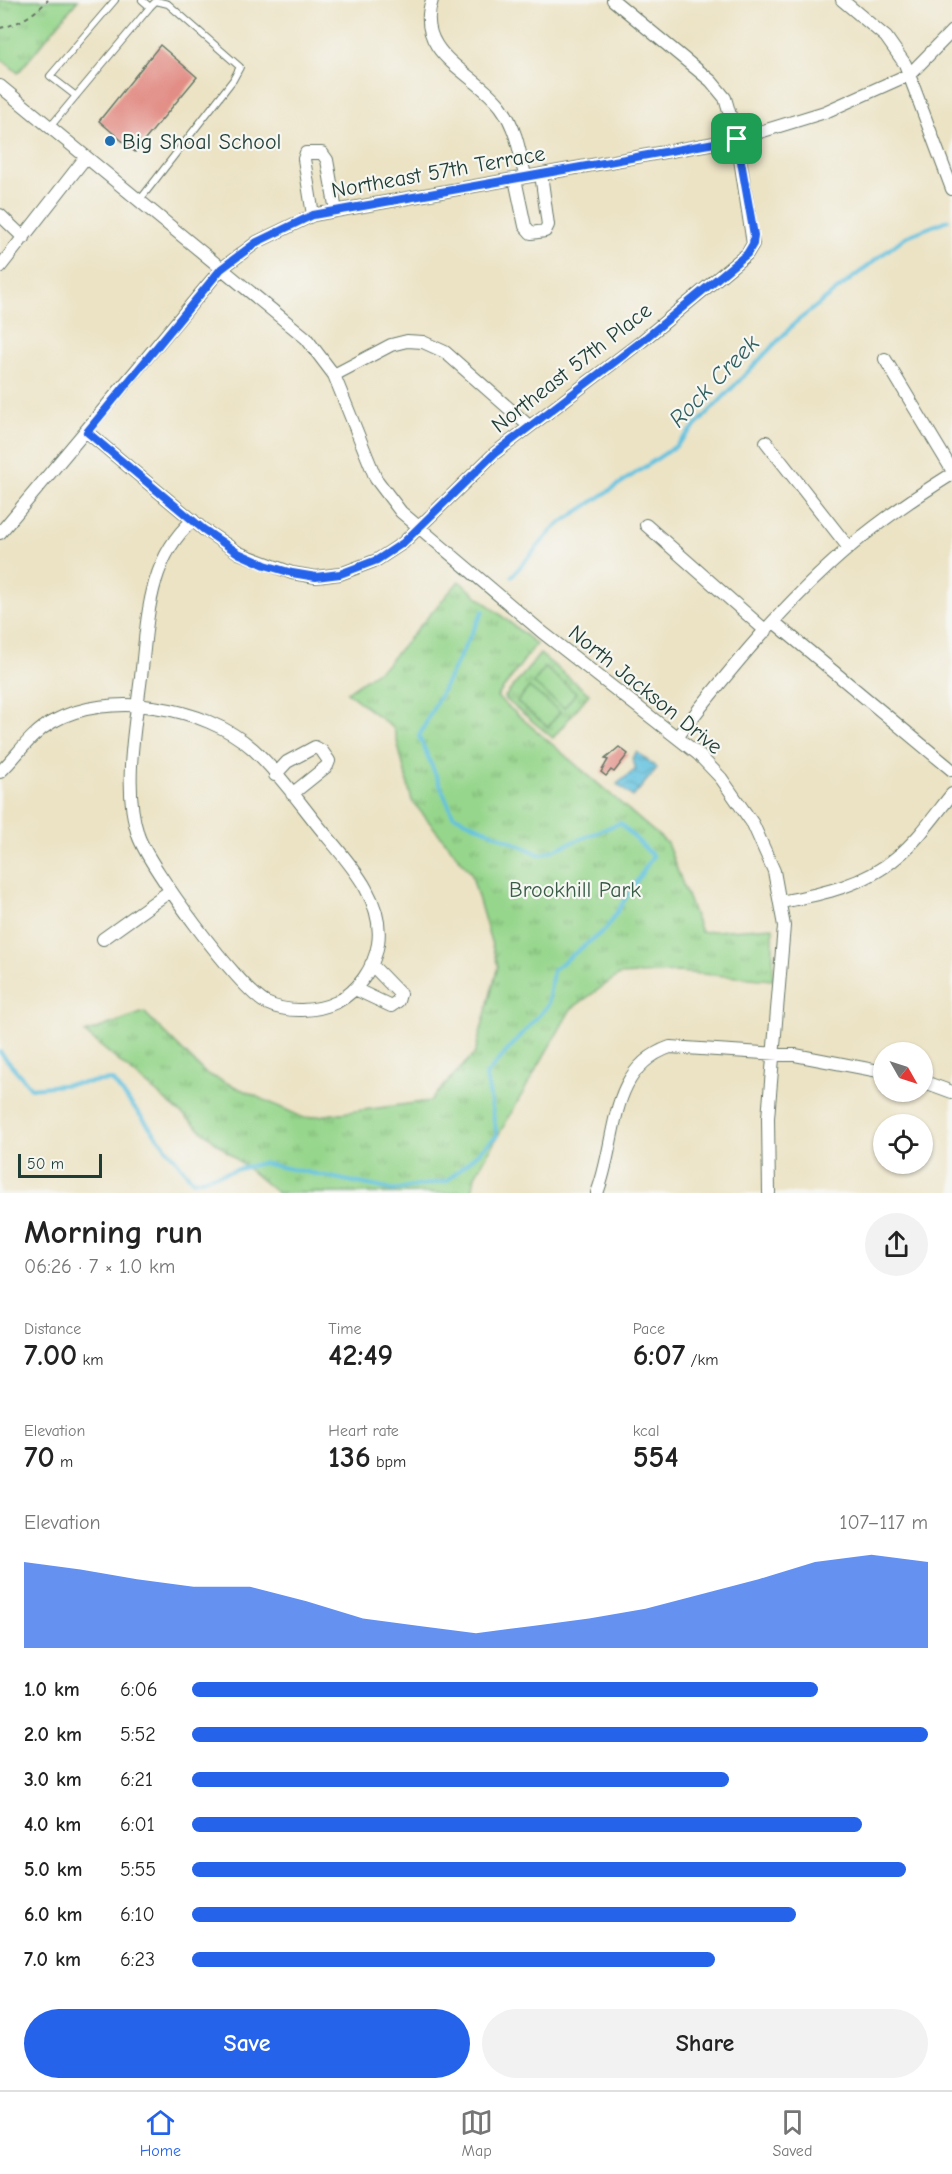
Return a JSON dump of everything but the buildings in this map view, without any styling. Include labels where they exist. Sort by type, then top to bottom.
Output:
[{"type":"street","points":[[432,0],[428,13],[429,31],[442,54],[504,111],[516,135],[525,226],[531,233],[537,234],[545,231],[548,225],[541,174]]},
{"type":"street","points":[[613,0],[717,86],[728,105],[737,139]]},
{"type":"street","points":[[842,0],[886,37],[910,74],[952,189]]},
{"type":"street","name":"Northeast 57th Terrace","points":[[0,532],[87,432],[221,269],[257,242],[313,215],[737,139],[825,112],[910,74],[952,31]]},
{"type":"street","name":"North Jackson Drive","points":[[0,86],[306,338],[334,375],[376,479],[401,512],[542,632],[678,736],[721,778],[753,824],[774,871],[781,902],[784,950],[768,1118],[769,1193]]},
{"type":"street","name":"Northeast 57th Place","points":[[87,432],[226,546],[252,560],[278,570],[316,577],[340,574],[377,560],[419,529],[472,473],[642,341],[747,254],[753,244],[737,139]]},
{"type":"street","points":[[313,215],[305,177],[304,159],[306,153],[312,151],[322,153],[327,160],[336,211]]},
{"type":"street","points":[[0,267],[86,157]]},
{"type":"street","points":[[0,215],[24,238]]},
{"type":"street","points":[[334,375],[391,345],[407,341],[423,342],[445,352],[530,426]]},
{"type":"street","points":[[678,736],[770,627],[849,548],[886,518],[952,472],[885,359]]},
{"type":"street","points":[[766,442],[849,548]]},
{"type":"street","points":[[0,772],[25,742],[52,722],[83,710],[138,706],[184,713],[221,728],[254,750],[349,863],[373,902],[379,926],[376,949],[371,964],[355,989],[333,1004],[320,1008],[290,1010],[269,1004],[251,993],[170,891],[145,852],[132,807],[131,783],[138,706],[153,588],[173,542],[193,520]]},
{"type":"street","points":[[646,525],[770,627],[952,770]]},
{"type":"street","points":[[275,775],[303,752],[315,747],[322,751],[329,761],[327,766],[292,794]]},
{"type":"street","points":[[781,902],[842,887],[882,869],[909,846],[952,794]]},
{"type":"street","points":[[103,939],[170,891]]},
{"type":"street","points":[[355,989],[384,1004],[391,1006],[398,1002],[400,994],[396,987],[371,964]]},
{"type":"street","points":[[597,1193],[621,1094],[638,1067],[649,1057],[670,1047],[774,1054],[873,1070]]},
{"type":"street","points":[[933,1085],[952,1092]]},
{"type":"lane","points":[[76,96],[50,76],[115,0]]},
{"type":"lane","points":[[141,0],[150,7]]},
{"type":"lane","points":[[50,127],[150,7],[156,1],[168,4],[240,67],[233,80],[138,201]]},
{"type":"path","points":[[0,28],[12,26],[40,9],[48,0]]},
{"type":"green space","points":[[0,0],[78,0],[18,73],[0,58]]},
{"type":"green space","name":"Brookhill Park","points":[[459,581],[536,644],[497,697],[667,843],[701,932],[773,927],[773,980],[678,972],[619,975],[571,1009],[475,1176],[472,1193],[277,1193],[85,1033],[144,1012],[205,1073],[304,1118],[430,1101],[475,1053],[498,966],[471,873],[412,801],[394,729],[347,692],[386,665]]},
{"type":"green space","points":[[540,654],[589,694],[553,738],[504,698]]},
{"type":"green space","points":[[545,668],[576,693],[564,708],[533,683]]},
{"type":"green space","points":[[529,687],[560,712],[548,727],[517,702]]},
{"type":"water","points":[[637,752],[657,768],[633,797],[617,784],[636,769],[632,758]]},
{"type":"waterway","name":"Rock Creek","points":[[512,576],[555,527],[676,446],[796,322],[905,237],[948,220]]},
{"type":"waterway","name":"Rock Creek","points":[[0,1052],[31,1088],[112,1080],[193,1181],[262,1163],[393,1190],[447,1181],[497,1136],[486,1075],[548,1005],[553,970],[606,929],[653,856],[620,823],[541,855],[453,815],[419,736],[483,611]]},
{"type":"place","name":"Big Shoal School","points":[[110,141]]},
{"type":"route","points":[[737,139],[754,235],[753,244],[747,254],[642,341],[495,453],[439,505],[419,529],[377,560],[340,574],[316,577],[278,570],[252,560],[214,538],[87,432],[221,269],[273,233],[313,215],[737,139]]}]
